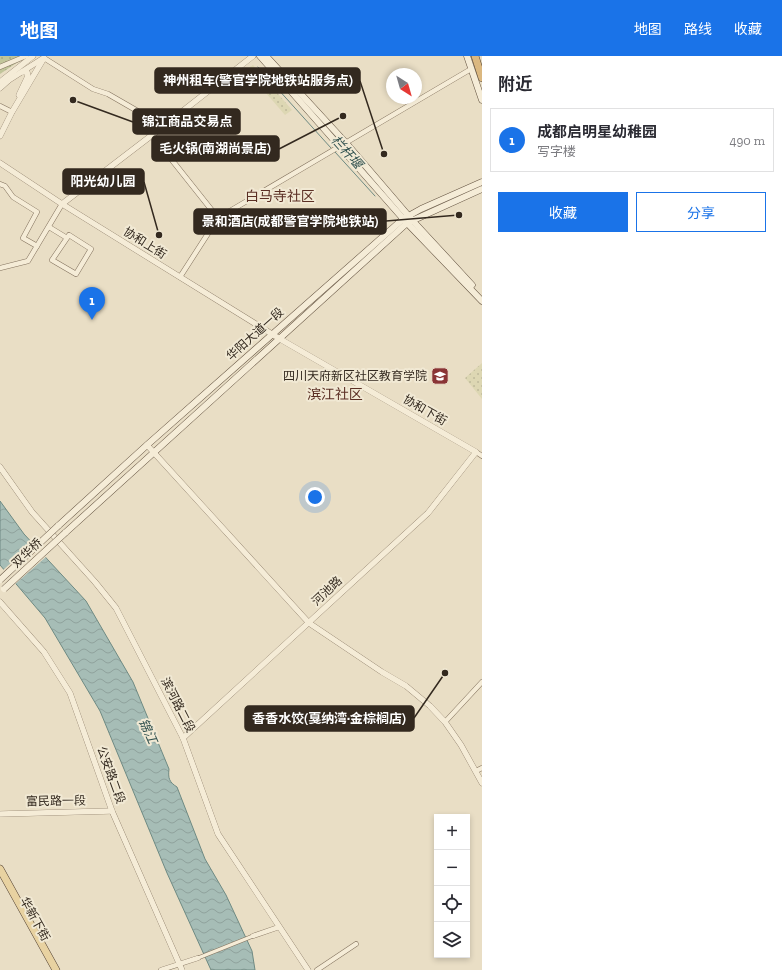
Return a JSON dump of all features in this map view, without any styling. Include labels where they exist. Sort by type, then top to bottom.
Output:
[{"type":"highway","points":[[475,56],[482,78]]},
{"type":"main road","points":[[260,56],[335,149],[408,219],[482,295]]},
{"type":"main road","points":[[266,56],[346,143],[408,219],[482,301]]},
{"type":"main road","points":[[467,56],[482,100]]},
{"type":"main road","name":"华阳大道一段","points":[[0,580],[147,445],[272,334],[408,219],[482,182]]},
{"type":"main road","name":"华阳大道一段","points":[[65,533],[280,339],[408,219],[482,189]]},
{"type":"main road","name":"双华桥","points":[[2,591],[65,533]]},
{"type":"main road","points":[[0,869],[56,970]]},
{"type":"main road","name":"华新下街","points":[[0,878],[51,970]]},
{"type":"street","points":[[0,67],[26,56]]},
{"type":"street","points":[[1,85],[33,56]]},
{"type":"street","points":[[0,268],[28,261],[62,204],[154,134],[252,56]]},
{"type":"street","points":[[1,85],[44,57]]},
{"type":"street","points":[[44,57],[93,89],[108,94],[141,113],[154,134],[218,218]]},
{"type":"street","points":[[16,104],[44,57]]},
{"type":"street","points":[[180,277],[218,218],[471,69]]},
{"type":"street","points":[[0,136],[28,76],[27,72],[22,72]]},
{"type":"street","points":[[0,106],[12,112]]},
{"type":"street","name":"协和上街","points":[[0,163],[62,204],[280,339]]},
{"type":"street","points":[[0,184],[5,186],[13,197],[37,212],[23,238],[37,246]]},
{"type":"street","points":[[49,227],[67,238]]},
{"type":"street","points":[[69,235],[91,249],[76,274],[52,260],[67,238],[69,235]]},
{"type":"street","name":"协和下街","points":[[280,339],[476,452]]},
{"type":"street","points":[[147,445],[309,623],[382,672],[406,686],[430,706],[445,722],[461,745],[482,783]]},
{"type":"street","points":[[476,452],[482,456]]},
{"type":"street","name":"河池路","points":[[183,738],[428,513],[476,452]]},
{"type":"street","name":"滨河路二段","points":[[0,467],[32,512],[95,582],[116,608],[183,738],[218,834],[307,970]]},
{"type":"street","name":"公安路二段","points":[[0,602],[44,652],[70,693],[112,811],[180,967]]},
{"type":"street","points":[[445,722],[482,682]]},
{"type":"street","points":[[476,771],[482,768]]},
{"type":"street","name":"富民路一段","points":[[0,814],[112,811]]},
{"type":"street","points":[[161,970],[180,967],[198,958],[279,927]]},
{"type":"street","points":[[317,970],[356,944]]},
{"type":"shaded area","points":[[253,65],[292,110],[285,115],[246,70]]},
{"type":"shaded area","points":[[482,363],[482,399],[465,378]]},
{"type":"green space","points":[[0,56],[27,56],[0,74]]},
{"type":"water","name":"锦江","points":[[0,501],[24,534],[86,601],[133,682],[169,769],[170,780],[177,787],[205,859],[226,895],[252,951],[255,970],[211,970],[167,873],[100,711],[45,618],[0,565]]},
{"type":"pier","points":[[34,542],[47,556],[14,585],[2,571]]},
{"type":"waterway","name":"栏杆堰","points":[[258,67],[331,148]]},
{"type":"waterway","name":"栏杆堰","points":[[335,152],[375,196]]},
{"type":"place","name":"锦江商品交易点","points":[[73,100]]},
{"type":"place","name":"毛火锅(南湖尚景店)","points":[[343,116]]},
{"type":"place","name":"神州租车(警官学院地铁站服务点)","points":[[384,154]]},
{"type":"place","name":"景和酒店(成都警官学院地铁站)","points":[[459,215]]},
{"type":"place","name":"阳光幼儿园","points":[[159,235]]},
{"type":"place","name":"成都启明星幼稚园","points":[[92,320]]},
{"type":"place","name":"四川天府新区社区教育学院","points":[[440,376]]},
{"type":"place","name":"香香水饺(戛纳湾·金棕榈店)","points":[[445,673]]},
{"type":"district","name":"白马寺社区","points":[[280,196]]},
{"type":"district","name":"滨江社区","points":[[335,394]]}]
